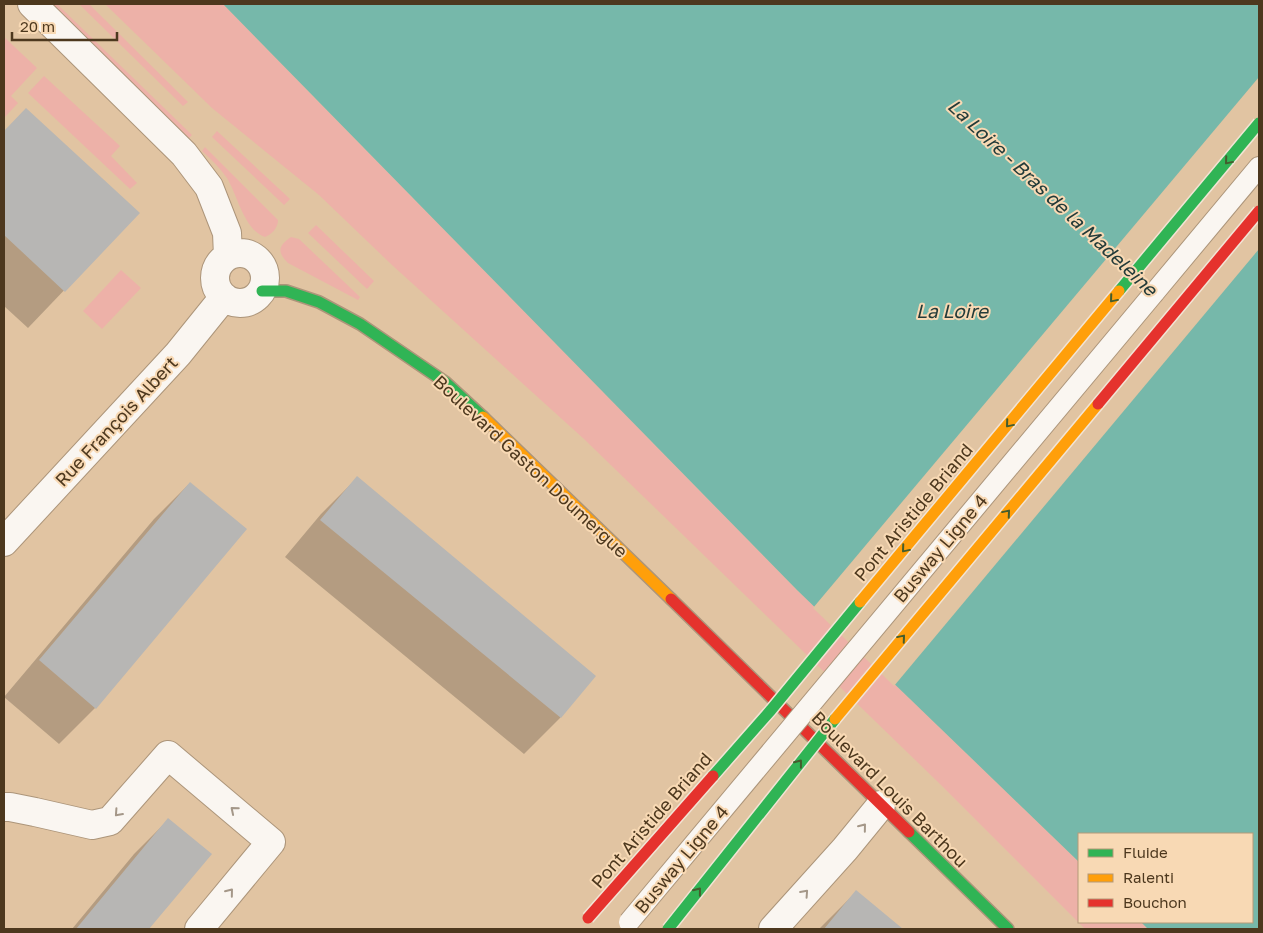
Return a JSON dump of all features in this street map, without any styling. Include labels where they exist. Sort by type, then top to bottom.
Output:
[{"type":"main road","name":"Pont Aristide Briand","points":[[588,918],[771,710],[1259,123]]},
{"type":"main road","points":[[668,929],[810,749],[1259,210]]},
{"type":"main road","name":"Boulevard Gaston Doumergue","points":[[262,291],[286,291],[320,302],[360,324],[445,382],[501,433],[748,673]]},
{"type":"main road","name":"Boulevard Louis Barthou","points":[[748,673],[1008,929]]},
{"type":"street","points":[[32,4],[184,154],[209,187],[227,233],[228,256]]},
{"type":"street","points":[[235,253],[244,253],[259,261],[265,275],[262,291],[256,297],[240,303],[231,301],[224,296],[219,291],[215,275],[222,261],[235,253]]},
{"type":"street","name":"Rue François Albert","points":[[4,542],[178,354],[224,296]]},
{"type":"street","points":[[4,807],[92,825],[110,821],[168,755],[271,842],[199,929]]},
{"type":"street","points":[[773,929],[845,849],[881,805]]},
{"type":"lane","name":"Busway Ligne 4","points":[[626,926],[1259,167]]},
{"type":"shaded area","points":[[51,4],[57,4],[192,135],[189,138]]},
{"type":"shaded area","points":[[79,4],[89,4],[188,102],[183,106]]},
{"type":"shaded area","points":[[105,4],[223,4],[797,590],[1078,861],[1078,922],[940,784],[584,439],[392,265],[319,195],[212,108]]},
{"type":"shaded area","points":[[4,37],[37,68],[11,96],[18,103],[4,118]]},
{"type":"shaded area","points":[[44,76],[120,146],[111,156],[137,183],[130,189],[28,93]]},
{"type":"shaded area","points":[[217,131],[290,199],[284,205],[212,137]]},
{"type":"shaded area","points":[[205,147],[278,220],[276,228],[270,234],[265,237],[258,233],[246,219],[227,178],[202,151]]},
{"type":"shaded area","points":[[316,225],[374,281],[367,289],[308,233]]},
{"type":"shaded area","points":[[291,237],[299,239],[360,297],[358,300],[288,263],[282,256],[280,249]]},
{"type":"shaded area","points":[[121,270],[141,288],[102,329],[83,311]]},
{"type":"shaded area","points":[[1079,923],[1142,923],[1148,929],[1085,929]]},
{"type":"water","name":"La Loire","points":[[223,4],[1259,4],[1259,929],[1148,929],[1142,923],[1253,923],[1253,833],[1078,833],[1078,861],[797,590]]},
{"type":"pier","points":[[1259,77],[1259,249],[894,686],[813,608]]},
{"type":"building","points":[[26,108],[140,213],[65,292],[4,235],[4,131]]},
{"type":"building","points":[[357,476],[596,676],[561,718],[320,520]]},
{"type":"building","points":[[190,482],[247,529],[96,709],[39,660]]},
{"type":"building","points":[[168,818],[212,854],[149,929],[76,929]]},
{"type":"building","points":[[856,890],[903,929],[824,929]]},
{"type":"traffic: fast","points":[[1119,291],[1259,123]]},
{"type":"traffic: fast","points":[[262,291],[286,291],[319,302],[360,324],[445,382],[483,417]]},
{"type":"traffic: fast","points":[[713,776],[771,710],[860,602]]},
{"type":"traffic: fast","points":[[668,929],[835,719]]},
{"type":"traffic: fast","points":[[909,832],[1008,929]]},
{"type":"traffic: slow","points":[[860,602],[1119,291]]},
{"type":"traffic: slow","points":[[835,719],[1098,404]]},
{"type":"traffic: slow","points":[[483,417],[671,599]]},
{"type":"traffic: jam","points":[[1098,404],[1259,211]]},
{"type":"traffic: jam","points":[[671,599],[909,832]]},
{"type":"traffic: jam","points":[[588,918],[713,776]]},
{"type":"water label","name":"La Loire - Bras de la Madeleine","points":[[1053,197]]}]
